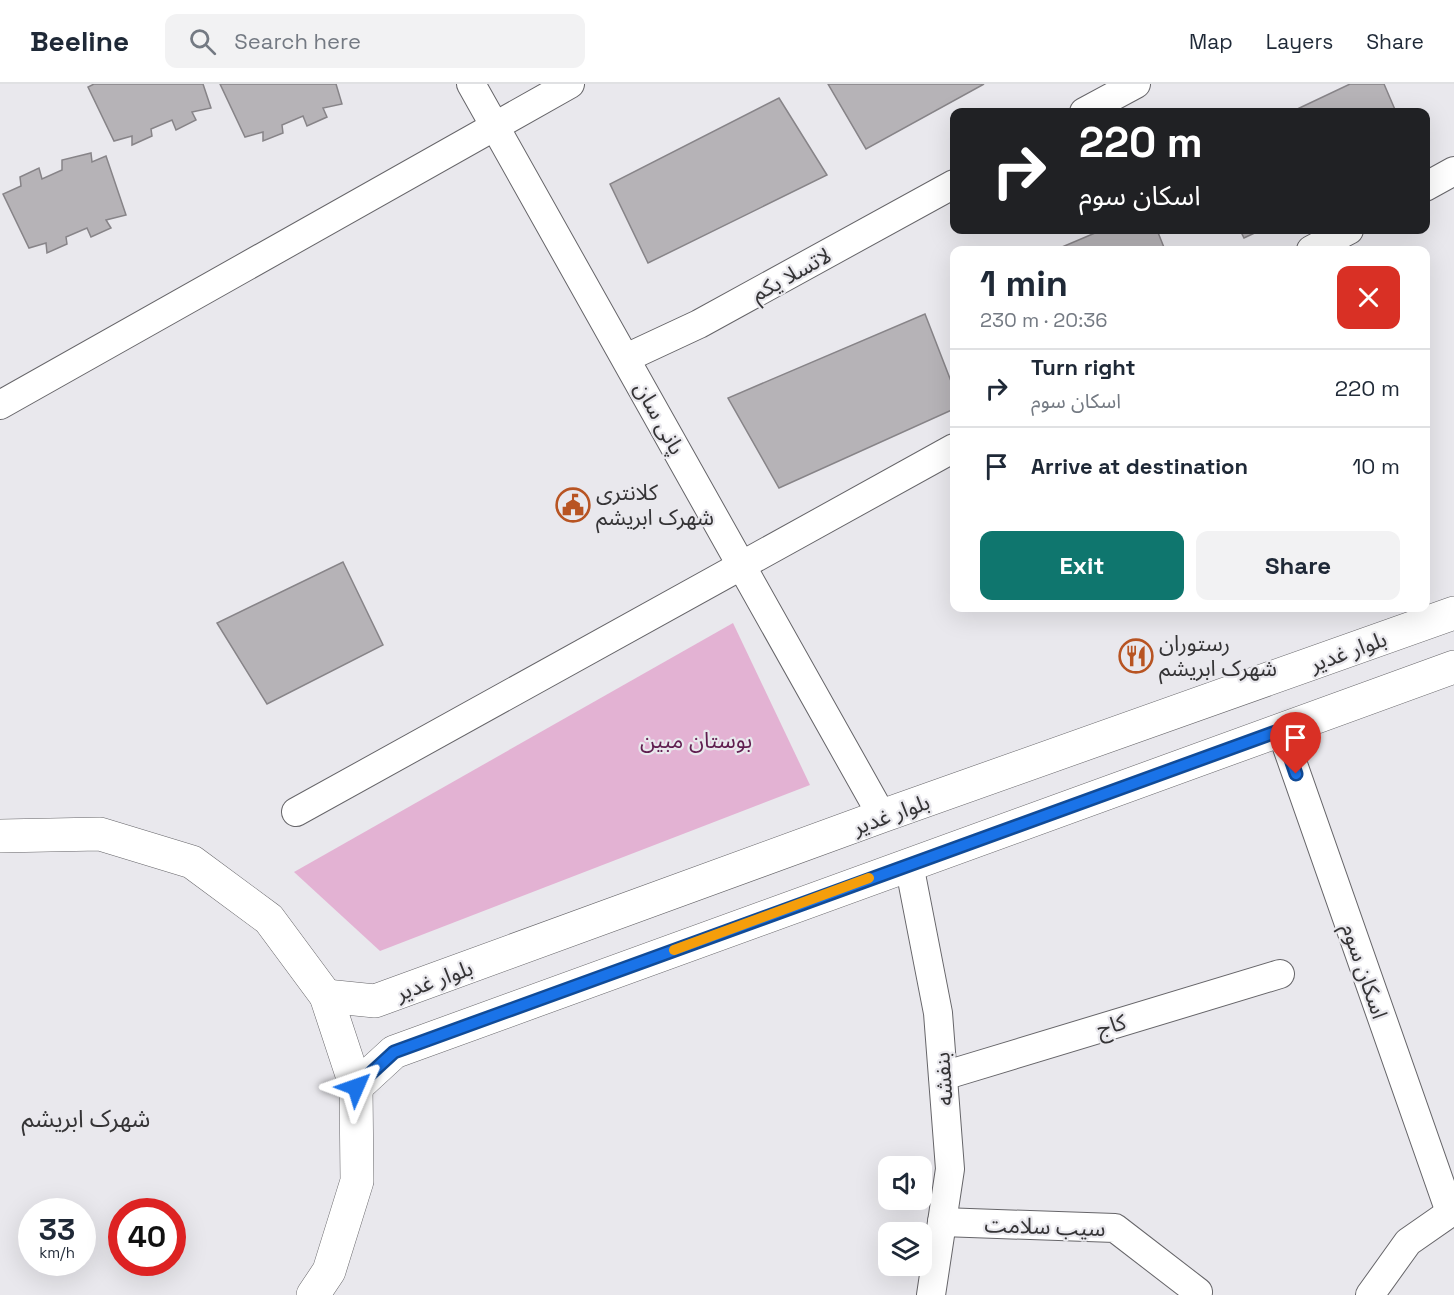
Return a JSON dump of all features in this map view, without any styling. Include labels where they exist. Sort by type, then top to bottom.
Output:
[{"type":"street","name":"پانی سان","points":[[471,84],[627,358],[882,816]]},
{"type":"street","points":[[0,405],[570,84]]},
{"type":"street","points":[[1091,108],[1136,84]]},
{"type":"street","points":[[1430,184],[1454,171]]},
{"type":"street","name":"لاتسلا یکم","points":[[627,358],[699,324],[950,186]]},
{"type":"street","points":[[1319,246],[1341,234]]},
{"type":"street","points":[[296,812],[950,450]]},
{"type":"street","name":"بلوار غدیر","points":[[326,996],[375,1001],[882,816],[1454,613]]},
{"type":"street","points":[[356,1087],[394,1052],[1454,667]]},
{"type":"street","name":"اسکان سوم","points":[[1281,730],[1452,1211]]},
{"type":"street","points":[[0,836],[100,834],[192,862],[269,919],[326,996],[356,1087],[357,1181],[329,1271],[313,1295]]},
{"type":"street","name":"بنفشه","points":[[909,864],[938,1013],[950,1168],[931,1295]]},
{"type":"street","name":"کاج","points":[[943,1076],[1280,974]]},
{"type":"street","points":[[1371,1295],[1408,1242],[1452,1211]]},
{"type":"street","name":"سیب سلامت","points":[[942,1222],[1115,1228],[1198,1292]]},
{"type":"green space","name":"بوستان مبین","points":[[733,623],[810,785],[380,951],[294,872]]},
{"type":"building","points":[[94,84],[203,84],[211,108],[192,112],[196,120],[176,130],[172,120],[151,129],[152,136],[132,145],[132,136],[114,141],[88,87]]},
{"type":"building","points":[[220,84],[336,84],[342,104],[323,108],[327,117],[307,126],[303,116],[282,125],[283,133],[263,141],[263,132],[245,137]]},
{"type":"building","points":[[828,84],[984,84],[866,149]]},
{"type":"building","points":[[1350,84],[1384,84],[1394,108],[1299,108]]},
{"type":"building","points":[[779,98],[827,175],[648,263],[610,184]]},
{"type":"building","points":[[91,153],[92,162],[106,156],[126,215],[106,220],[111,228],[91,237],[87,228],[66,237],[67,244],[47,253],[46,243],[29,248],[3,194],[21,186],[20,177],[39,168],[42,179],[62,170],[62,160]]},
{"type":"building","points":[[1093,234],[1159,234],[1163,246],[1064,246]]},
{"type":"building","points":[[925,314],[950,379],[950,411],[779,488],[728,398]]},
{"type":"building","points":[[343,562],[383,645],[267,704],[217,623]]},
{"type":"slow traffic","points":[[674,950],[869,878]]},
{"type":"place","name":"کلانتری شهرک ابریشم","points":[[573,505]]},
{"type":"place","name":"رستوران شهرک ابریشم","points":[[1136,656]]},
{"type":"district","name":"شهرک ابریشم","points":[[86,1119]]},
{"type":"route","points":[[356,1087],[394,1052],[1281,730],[1296,774]]}]
